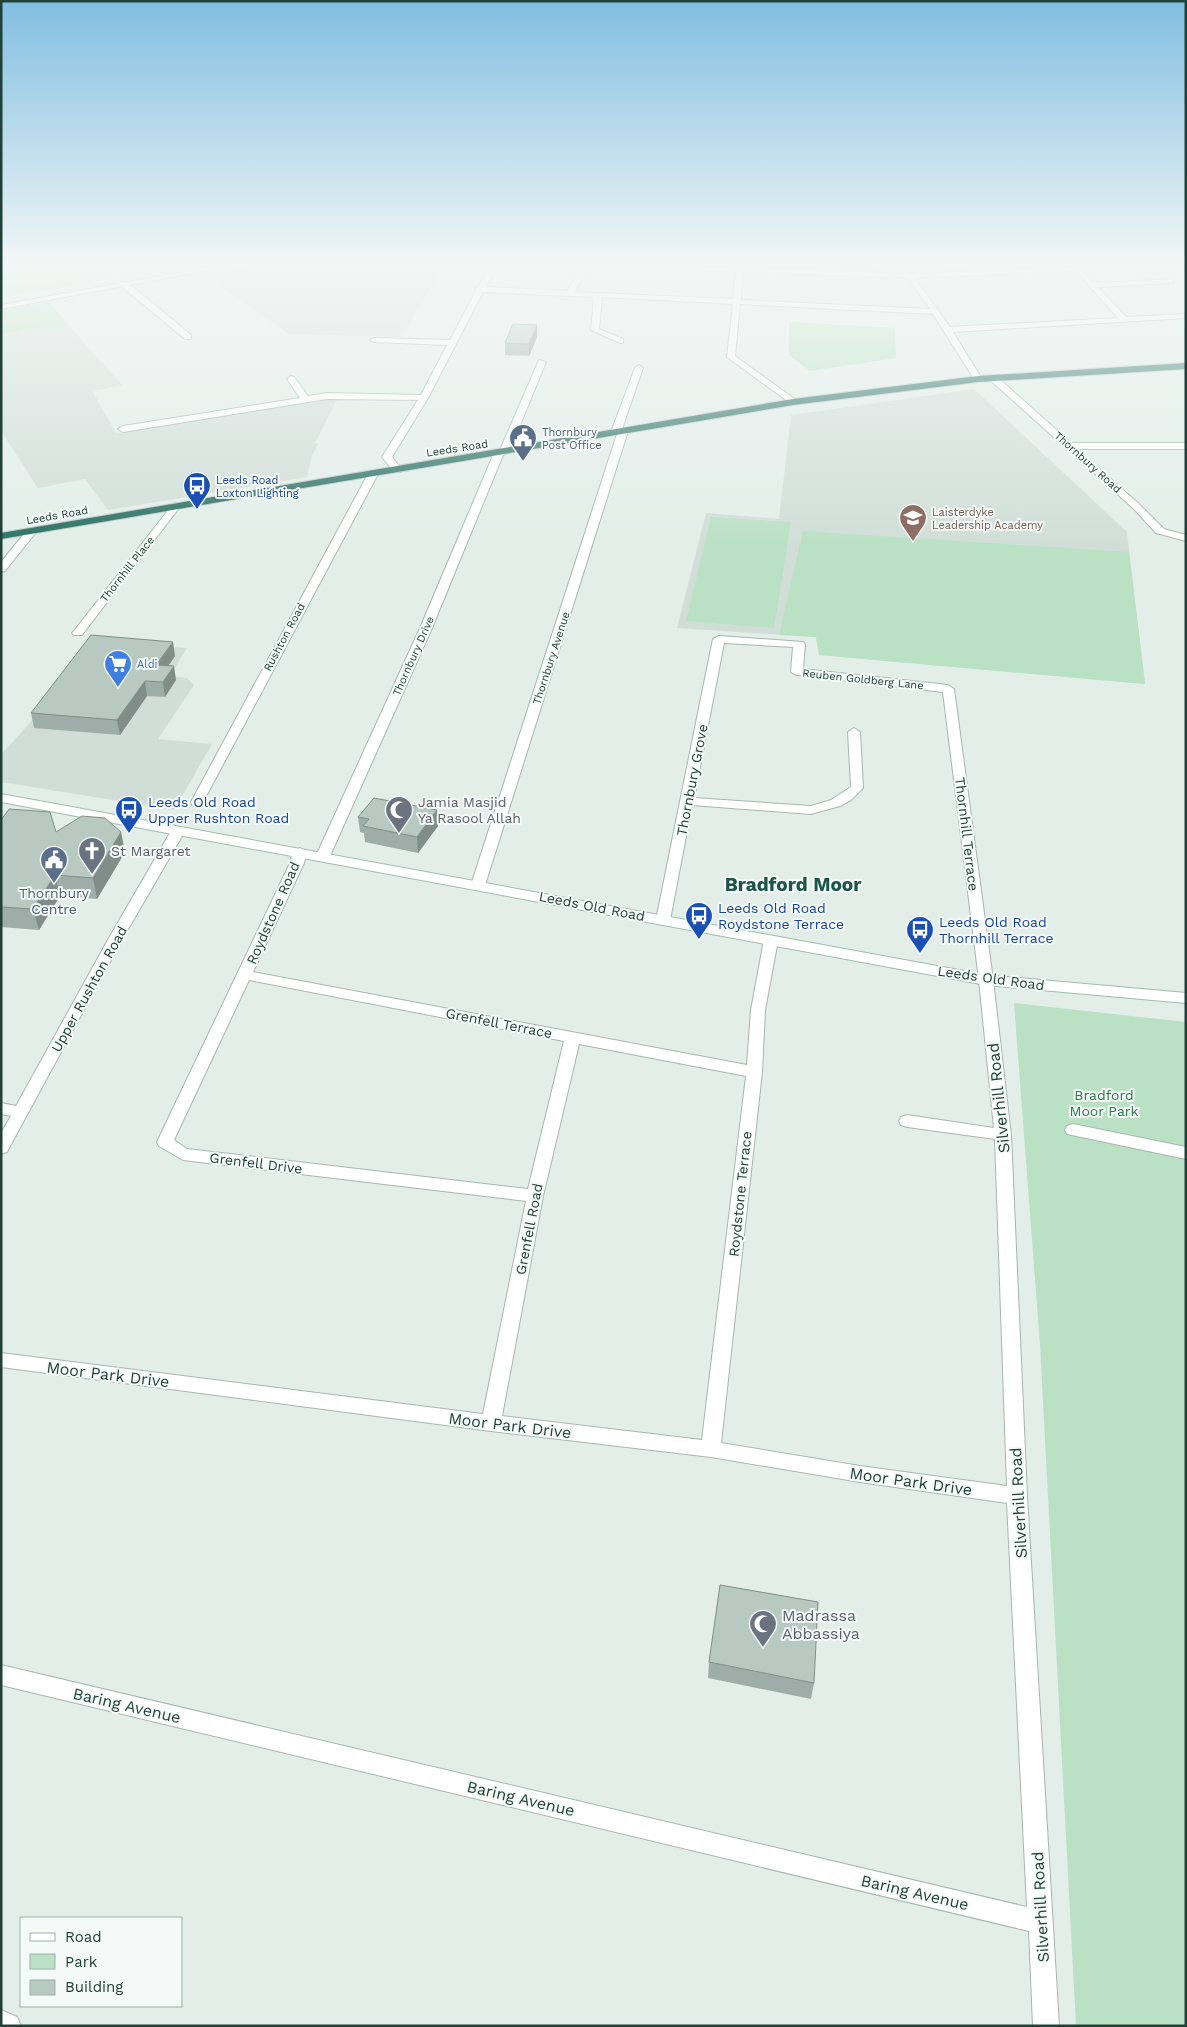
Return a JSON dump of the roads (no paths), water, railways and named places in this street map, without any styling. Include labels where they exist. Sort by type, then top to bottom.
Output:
[{"type":"highway","name":"Leeds Road","points":[[1,536],[501,453],[793,402],[978,379],[1186,366]]},
{"type":"street","points":[[397,470],[387,457],[424,398],[443,361]]},
{"type":"street","points":[[736,361],[793,402]]},
{"type":"street","points":[[967,361],[978,379]]},
{"type":"street","name":"Thornbury Drive","points":[[323,856],[426,628],[542,362]]},
{"type":"street","name":"Thornbury Avenue","points":[[478,885],[639,368]]},
{"type":"street","name":"Thornbury Road","points":[[993,378],[1137,507],[1160,531],[1186,538]]},
{"type":"street","points":[[291,379],[306,400]]},
{"type":"street","points":[[123,430],[327,396],[424,398]]},
{"type":"street","points":[[1070,446],[1186,446]]},
{"type":"street","name":"Rushton Road","points":[[197,802],[373,474]]},
{"type":"street","name":"Thornhill Place","points":[[78,633],[176,506]]},
{"type":"street","points":[[1,568],[32,531]]},
{"type":"street","name":"Reuben Goldberg Lane","points":[[719,639],[799,644],[797,672],[948,689]]},
{"type":"street","name":"Thornbury Grove","points":[[663,920],[719,639]]},
{"type":"street","name":"Thornhill Terrace","points":[[948,689],[986,980]]},
{"type":"street","points":[[688,801],[811,810],[831,806],[846,799],[857,788],[854,732]]},
{"type":"street","name":"Leeds Old Road","points":[[1,798],[986,980],[1186,998]]},
{"type":"street","name":"Upper Rushton Road","points":[[1,1148],[116,938],[178,831]]},
{"type":"street","name":"Roydstone Road","points":[[245,975],[297,863],[300,852]]},
{"type":"street","name":"Roydstone Terrace","points":[[711,1449],[754,1072],[758,1010],[771,940]]},
{"type":"street","name":"Grenfell Terrace","points":[[245,975],[754,1072]]},
{"type":"street","name":"Grenfell Drive","points":[[245,975],[165,1142],[184,1154],[535,1196]]},
{"type":"street","name":"Silverhill Road","points":[[986,980],[1003,1135],[1018,1496],[1046,2026]]},
{"type":"street","name":"Grenfell Road","points":[[491,1424],[535,1196],[573,1037]]},
{"type":"street","points":[[1,1108],[21,1113]]},
{"type":"street","points":[[907,1121],[1003,1135]]},
{"type":"street","points":[[1073,1130],[1186,1153]]},
{"type":"street","name":"Moor Park Drive","points":[[1,1360],[491,1424],[711,1449],[860,1474],[1018,1496]]},
{"type":"street","name":"Baring Avenue","points":[[1,1675],[1040,1922]]},
{"type":"street","points":[[1,2023],[8,2026]]},
{"type":"place","name":"Thornbury Post Office","points":[[523,462]]},
{"type":"place","name":"Leeds Road Loxton Lighting","points":[[197,510]]},
{"type":"place","name":"Laisterdyke Leadership Academy","points":[[913,542]]},
{"type":"place","name":"Aldi","points":[[118,688]]},
{"type":"place","name":"Leeds Old Road Upper Rushton Road","points":[[129,834]]},
{"type":"place","name":"Jamia Masjid Ya Rasool Allah","points":[[399,834]]},
{"type":"place","name":"St Margaret","points":[[92,875]]},
{"type":"place","name":"Thornbury Centre","points":[[54,884]]},
{"type":"place","name":"Leeds Old Road Roydstone Terrace","points":[[699,940]]},
{"type":"place","name":"Leeds Old Road Thornhill Terrace","points":[[920,954]]},
{"type":"place","name":"Madrassa Abbassiya","points":[[763,1648]]},
{"type":"district","name":"Bradford Moor","points":[[793,884]]},
{"type":"park label","name":"Bradford Moor Park","points":[[1104,1104]]}]
